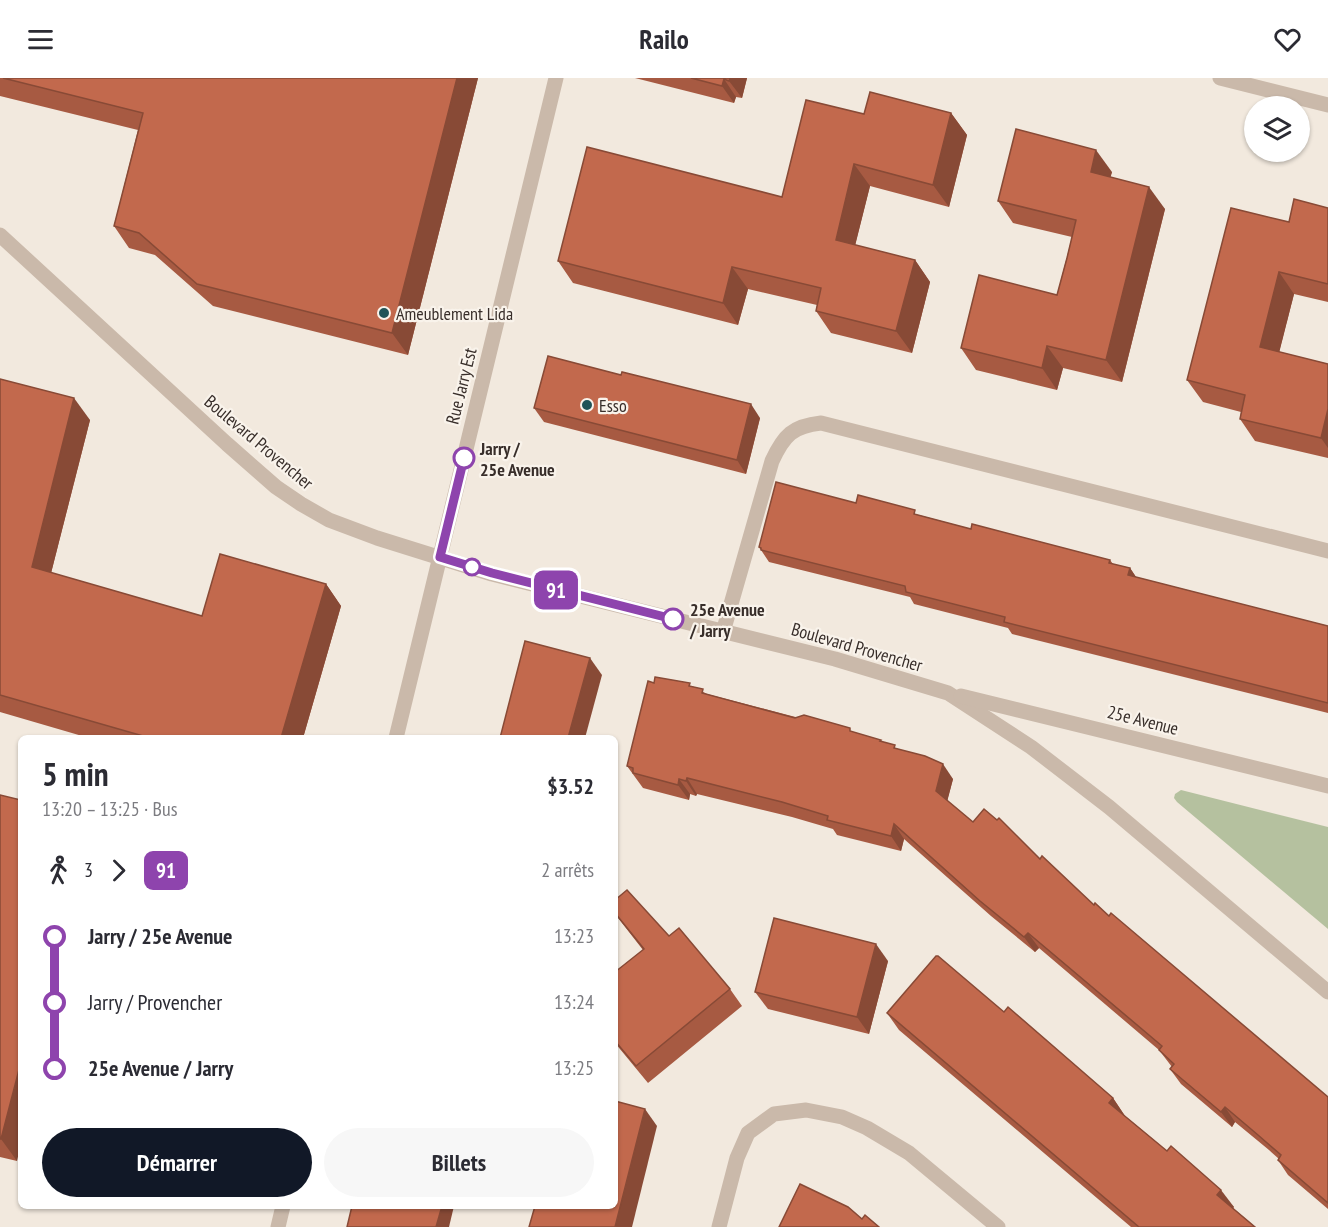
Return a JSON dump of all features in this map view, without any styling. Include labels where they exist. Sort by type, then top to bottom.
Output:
[{"type":"street","name":"Rue Jarry Est","points":[[397,735],[556,78]]},
{"type":"street","points":[[1220,78],[1328,105]]},
{"type":"street","name":"Boulevard Provencher","points":[[0,235],[276,487],[329,520],[377,538],[492,573],[835,659],[948,693],[1031,747],[1109,807],[1328,992]]},
{"type":"street","points":[[723,632],[772,460],[780,444],[791,432],[805,425],[821,423],[1328,551]]},
{"type":"street","name":"25e Avenue","points":[[948,693],[1328,786]]},
{"type":"street","points":[[719,1227],[737,1158],[748,1133],[774,1114],[806,1110],[842,1117],[867,1128],[909,1153],[998,1227]]},
{"type":"street","points":[[278,1227],[282,1209]]},
{"type":"green space","points":[[1181,790],[1328,827],[1328,929],[1177,802],[1174,798],[1175,794]]},
{"type":"building","points":[[3,78],[457,78],[392,333],[197,284],[139,233],[114,226],[143,113]]},
{"type":"building","points":[[691,78],[730,78],[729,81],[724,79],[722,86]]},
{"type":"building","points":[[870,92],[951,113],[933,185],[854,164],[836,240],[915,260],[896,331],[816,311],[821,288],[732,267],[723,303],[558,261],[587,147],[782,197],[806,100],[864,114]]},
{"type":"building","points":[[1016,129],[1096,150],[1091,172],[1149,187],[1106,360],[1047,346],[1042,368],[961,348],[979,275],[1057,295],[1067,258],[1076,220],[998,201]]},
{"type":"building","points":[[1294,199],[1328,208],[1328,284],[1279,272],[1260,347],[1328,364],[1328,409],[1321,438],[1240,419],[1245,395],[1187,380],[1231,208],[1289,222]]},
{"type":"building","points":[[548,356],[751,404],[737,460],[534,408]]},
{"type":"building","points":[[0,379],[74,398],[32,567],[202,616],[220,554],[326,584],[282,735],[140,735],[0,695]]},
{"type":"building","points":[[776,482],[856,503],[858,495],[915,510],[914,514],[971,529],[972,524],[1110,560],[1109,563],[1130,568],[1128,575],[1328,626],[1328,703],[1004,622],[1005,617],[906,592],[905,586],[761,550],[759,547]]},
{"type":"building","points":[[525,641],[590,658],[569,735],[501,735]]},
{"type":"building","points":[[655,677],[690,683],[689,686],[703,689],[702,693],[795,718],[804,715],[850,728],[850,731],[881,740],[895,745],[894,748],[925,756],[943,764],[936,791],[973,822],[984,809],[997,820],[999,818],[1040,859],[1042,856],[1094,905],[1095,903],[1109,916],[1111,913],[1328,1097],[1328,1203],[1278,1160],[1281,1155],[1225,1107],[1221,1112],[1170,1069],[1174,1064],[1159,1050],[1162,1046],[1028,933],[1024,937],[980,901],[894,824],[891,836],[827,820],[828,816],[782,802],[687,778],[686,781],[679,779],[678,785],[633,773],[633,768],[627,766],[648,681],[654,683]]},
{"type":"building","points":[[0,795],[18,799],[18,1074],[0,1139]]},
{"type":"building","points":[[627,890],[669,936],[679,928],[730,989],[636,1066],[618,1045],[618,970],[644,949],[618,917],[618,898]]},
{"type":"building","points":[[774,918],[876,944],[857,1017],[755,992]]},
{"type":"building","points":[[936,956],[1004,1012],[1008,1007],[1113,1098],[1109,1103],[1167,1151],[1171,1146],[1221,1190],[1217,1195],[1255,1227],[1139,1227],[887,1013]]},
{"type":"building","points":[[618,1102],[645,1109],[615,1227],[529,1227],[534,1209],[618,1209]]},
{"type":"building","points":[[800,1184],[848,1207],[862,1219],[865,1215],[879,1227],[779,1227]]},
{"type":"building","points":[[351,1209],[441,1209],[436,1227],[347,1227]]},
{"type":"bus line","name":"91","points":[[464,458],[440,557],[492,573],[673,619]]},
{"type":"place","name":"Ameublement Lida","points":[[384,313]]},
{"type":"place","name":"Esso","points":[[587,405]]},
{"type":"place","name":"Jarry / 25e Avenue","points":[[464,458]]},
{"type":"place","name":"25e Avenue / Jarry","points":[[673,619]]}]
